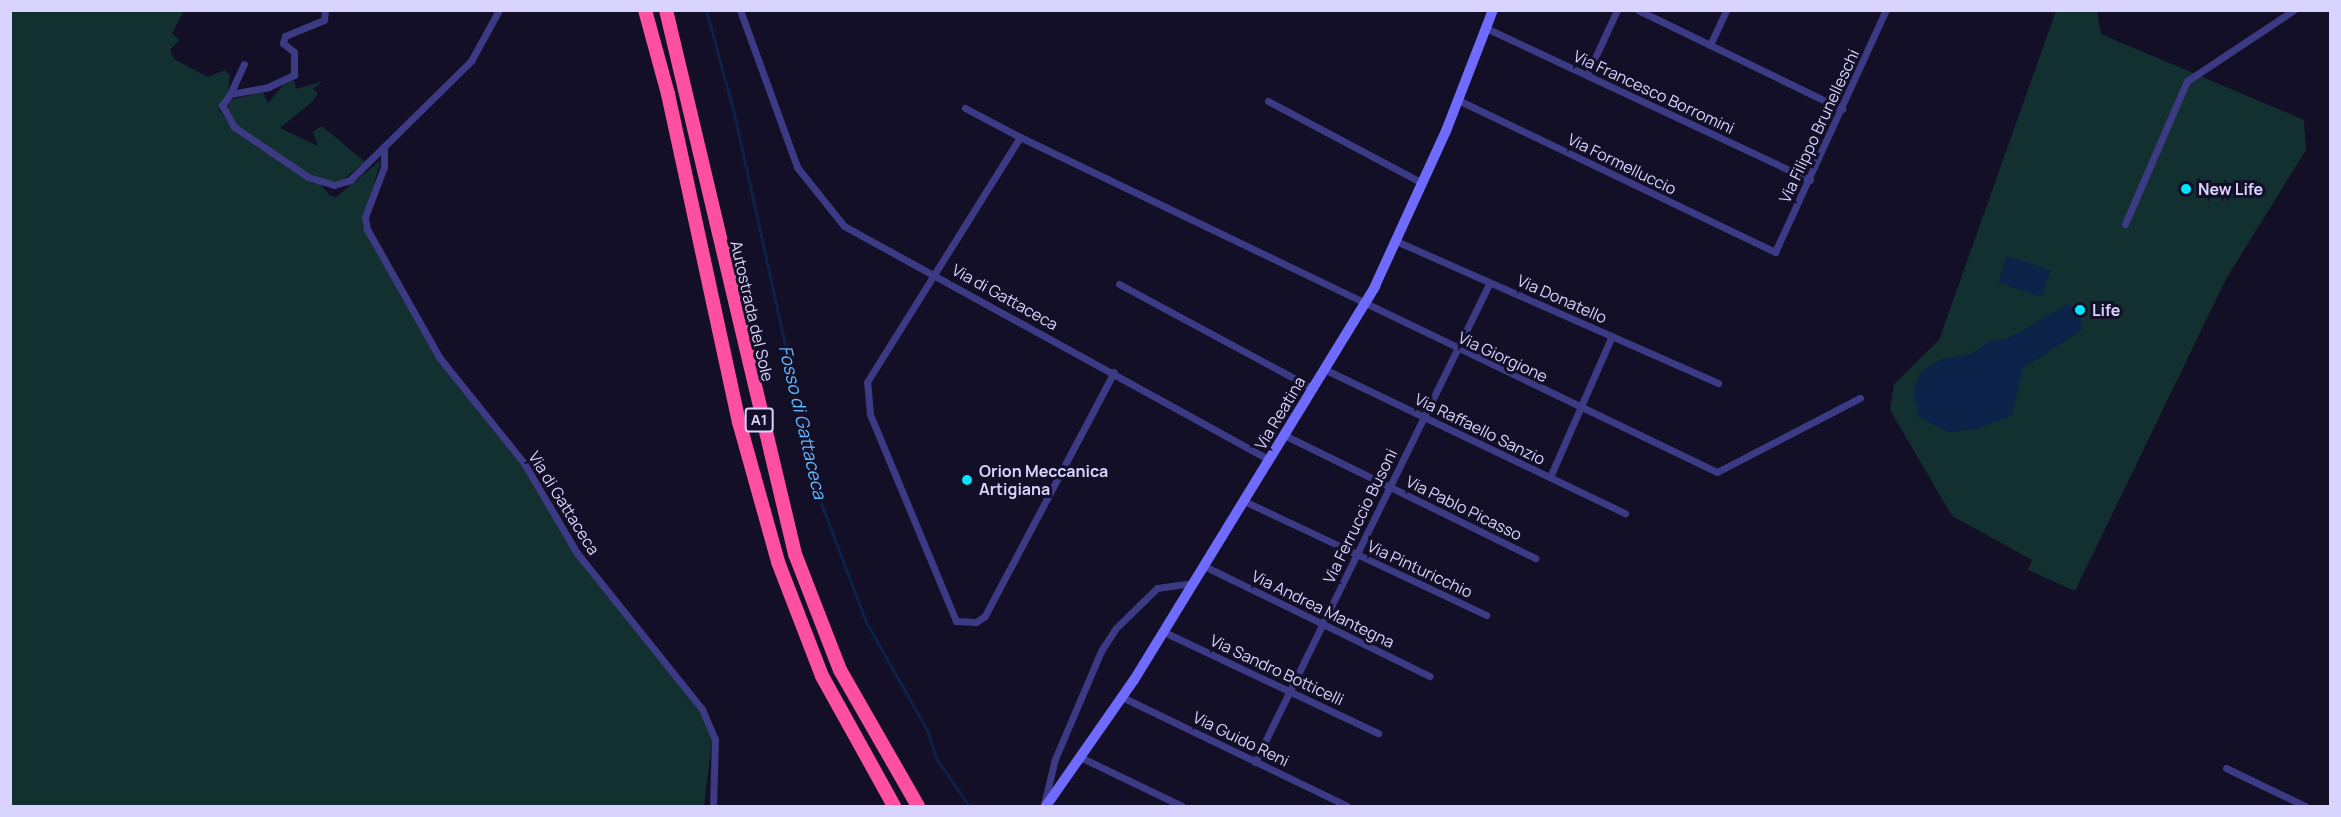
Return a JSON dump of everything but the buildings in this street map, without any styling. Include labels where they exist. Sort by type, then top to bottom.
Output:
[{"type":"highway","name":"A1","points":[[645,10],[668,94],[739,422],[778,562],[822,676],[894,807]]},
{"type":"highway","name":"Autostrada del Sole","points":[[666,10],[795,554],[840,670],[918,807]]},
{"type":"street","points":[[230,94],[268,87],[294,75],[294,52],[283,43],[285,36],[324,20],[325,10]]},
{"type":"street","points":[[244,64],[222,106],[247,137],[323,183],[350,180],[384,150],[471,61],[499,10]]},
{"type":"street","name":"Via di Gattaceca","points":[[740,10],[811,190],[844,226],[1114,372],[1269,460]]},
{"type":"street","name":"Via Reatina","points":[[1045,807],[1164,632],[1363,306],[1422,183],[1493,10]]},
{"type":"street","points":[[1587,75],[1617,10]]},
{"type":"street","points":[[1638,10],[1842,109]]},
{"type":"street","points":[[1710,45],[1726,10]]},
{"type":"street","name":"Via Filippo Brunelleschi","points":[[1775,252],[1886,10]]},
{"type":"street","points":[[2125,224],[2187,81],[2294,10]]},
{"type":"street","name":"Via Francesco Borromini","points":[[1486,28],[1810,180]]},
{"type":"street","name":"Via Formelluccio","points":[[1458,100],[1775,252]]},
{"type":"street","points":[[1268,102],[1422,183]]},
{"type":"street","name":"Via Giorgione","points":[[965,108],[1363,306],[1717,472],[1860,398]]},
{"type":"street","points":[[1020,137],[872,368],[866,401],[956,621],[976,622],[985,616],[1114,372]]},
{"type":"street","name":"Via di Gattaceca","points":[[384,150],[384,167],[365,217],[367,229],[438,357],[524,463],[577,553],[702,708],[715,739],[713,807]]},
{"type":"street","name":"Via Donatello","points":[[1396,240],[1718,383]]},
{"type":"street","name":"Via Ferruccio Busoni","points":[[1255,762],[1490,282]]},
{"type":"street","points":[[1119,284],[1312,388]]},
{"type":"street","points":[[1550,477],[1612,336]]},
{"type":"street","name":"Via Raffaello Sanzio","points":[[1324,369],[1625,513]]},
{"type":"street","name":"Via Pablo Picasso","points":[[1284,435],[1535,558]]},
{"type":"street","name":"Via Pinturicchio","points":[[1244,501],[1486,615]]},
{"type":"street","name":"Via Andrea Mantegna","points":[[1204,566],[1430,676]]},
{"type":"street","points":[[1045,807],[1055,759],[1111,635],[1157,588],[1194,583]]},
{"type":"street","name":"Via Sandro Botticelli","points":[[1164,632],[1378,733]]},
{"type":"street","name":"Via Guido Reni","points":[[1122,696],[1347,807]]},
{"type":"street","points":[[1080,758],[1182,807]]},
{"type":"street","points":[[2226,768],[2306,807]]},
{"type":"green space","points":[[10,11],[184,11],[172,33],[179,40],[170,50],[174,59],[208,77],[225,70],[230,76],[227,99],[218,108],[236,133],[266,153],[234,124],[227,113],[230,100],[263,92],[268,103],[285,83],[294,80],[296,89],[323,81],[313,89],[318,93],[313,101],[280,128],[318,146],[313,132],[322,126],[365,162],[341,181],[319,182],[329,195],[336,197],[381,160],[362,225],[437,359],[534,481],[576,555],[701,711],[712,741],[704,806],[11,806]]},
{"type":"green space","name":"Life","points":[[2056,11],[2097,11],[2101,34],[2304,120],[2306,150],[2226,279],[2075,591],[2028,570],[2032,560],[1952,516],[1890,410],[1894,384],[1939,340]]},
{"type":"water","points":[[2007,256],[2051,270],[2042,297],[1998,283]]},
{"type":"water","points":[[2068,304],[2080,315],[2082,330],[2023,368],[2012,415],[1977,429],[1948,432],[1919,417],[1913,394],[1920,373],[1942,359],[1971,354],[1990,341],[2007,339]]},
{"type":"waterway","name":"Fosso di Gattaceca","points":[[706,10],[734,113],[818,495],[866,622],[927,730],[936,758],[969,806]]},
{"type":"place","name":"New Life","points":[[2186,189]]},
{"type":"place","name":"Life","points":[[2080,310]]},
{"type":"place","name":"Orion Meccanica Artigiana","points":[[967,480]]}]
